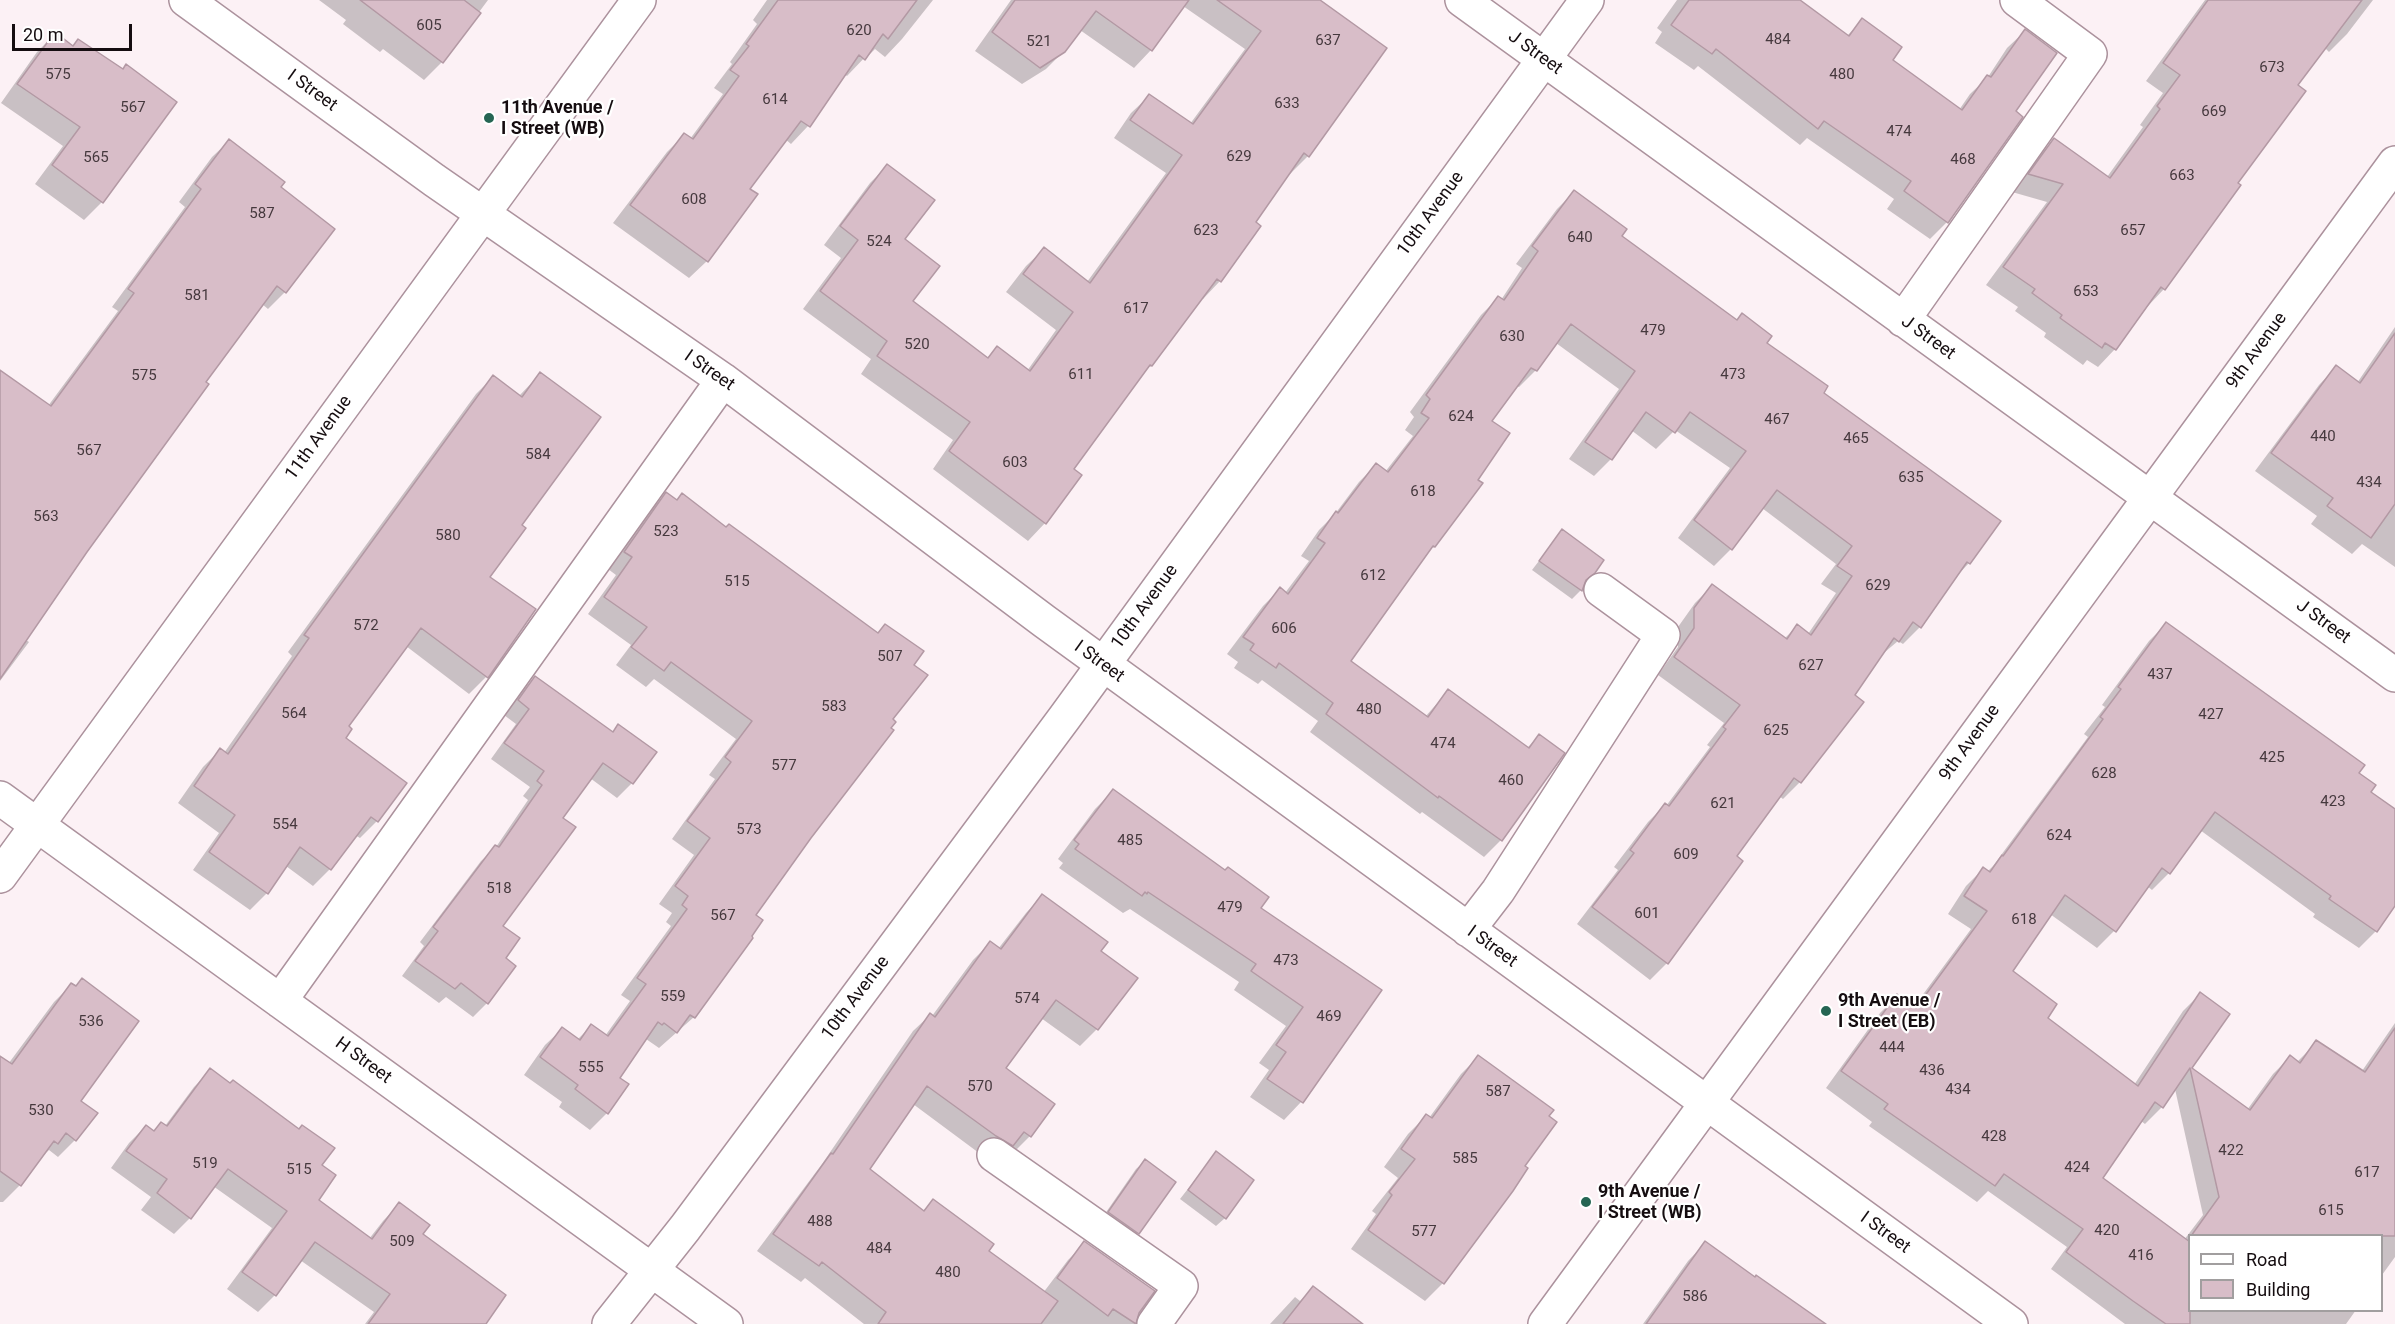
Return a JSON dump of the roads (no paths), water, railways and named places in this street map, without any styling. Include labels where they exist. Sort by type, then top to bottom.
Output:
[{"type":"street","name":"I Street","points":[[186,0],[434,180],[723,380],[1103,664],[2011,1324]]},
{"type":"street","name":"11th Avenue","points":[[0,876],[639,0]]},
{"type":"street","name":"J Street","points":[[1462,0],[2395,675]]},
{"type":"street","name":"10th Avenue","points":[[609,1324],[652,1270],[1103,664],[1587,0]]},
{"type":"street","points":[[1903,320],[2090,54],[2017,0]]},
{"type":"street","name":"9th Avenue","points":[[1545,1324],[2395,163]]},
{"type":"street","points":[[280,1001],[723,380]]},
{"type":"street","points":[[1468,930],[1498,891],[1663,635],[1601,590]]},
{"type":"street","name":"H Street","points":[[0,798],[726,1324]]},
{"type":"street","points":[[994,1155],[1182,1286],[1154,1324]]},
{"type":"place","name":"11th Avenue / I Street (WB)","points":[[489,118]]},
{"type":"place","name":"9th Avenue / I Street (EB)","points":[[1826,1011]]},
{"type":"place","name":"9th Avenue / I Street (WB)","points":[[1586,1202]]}]
